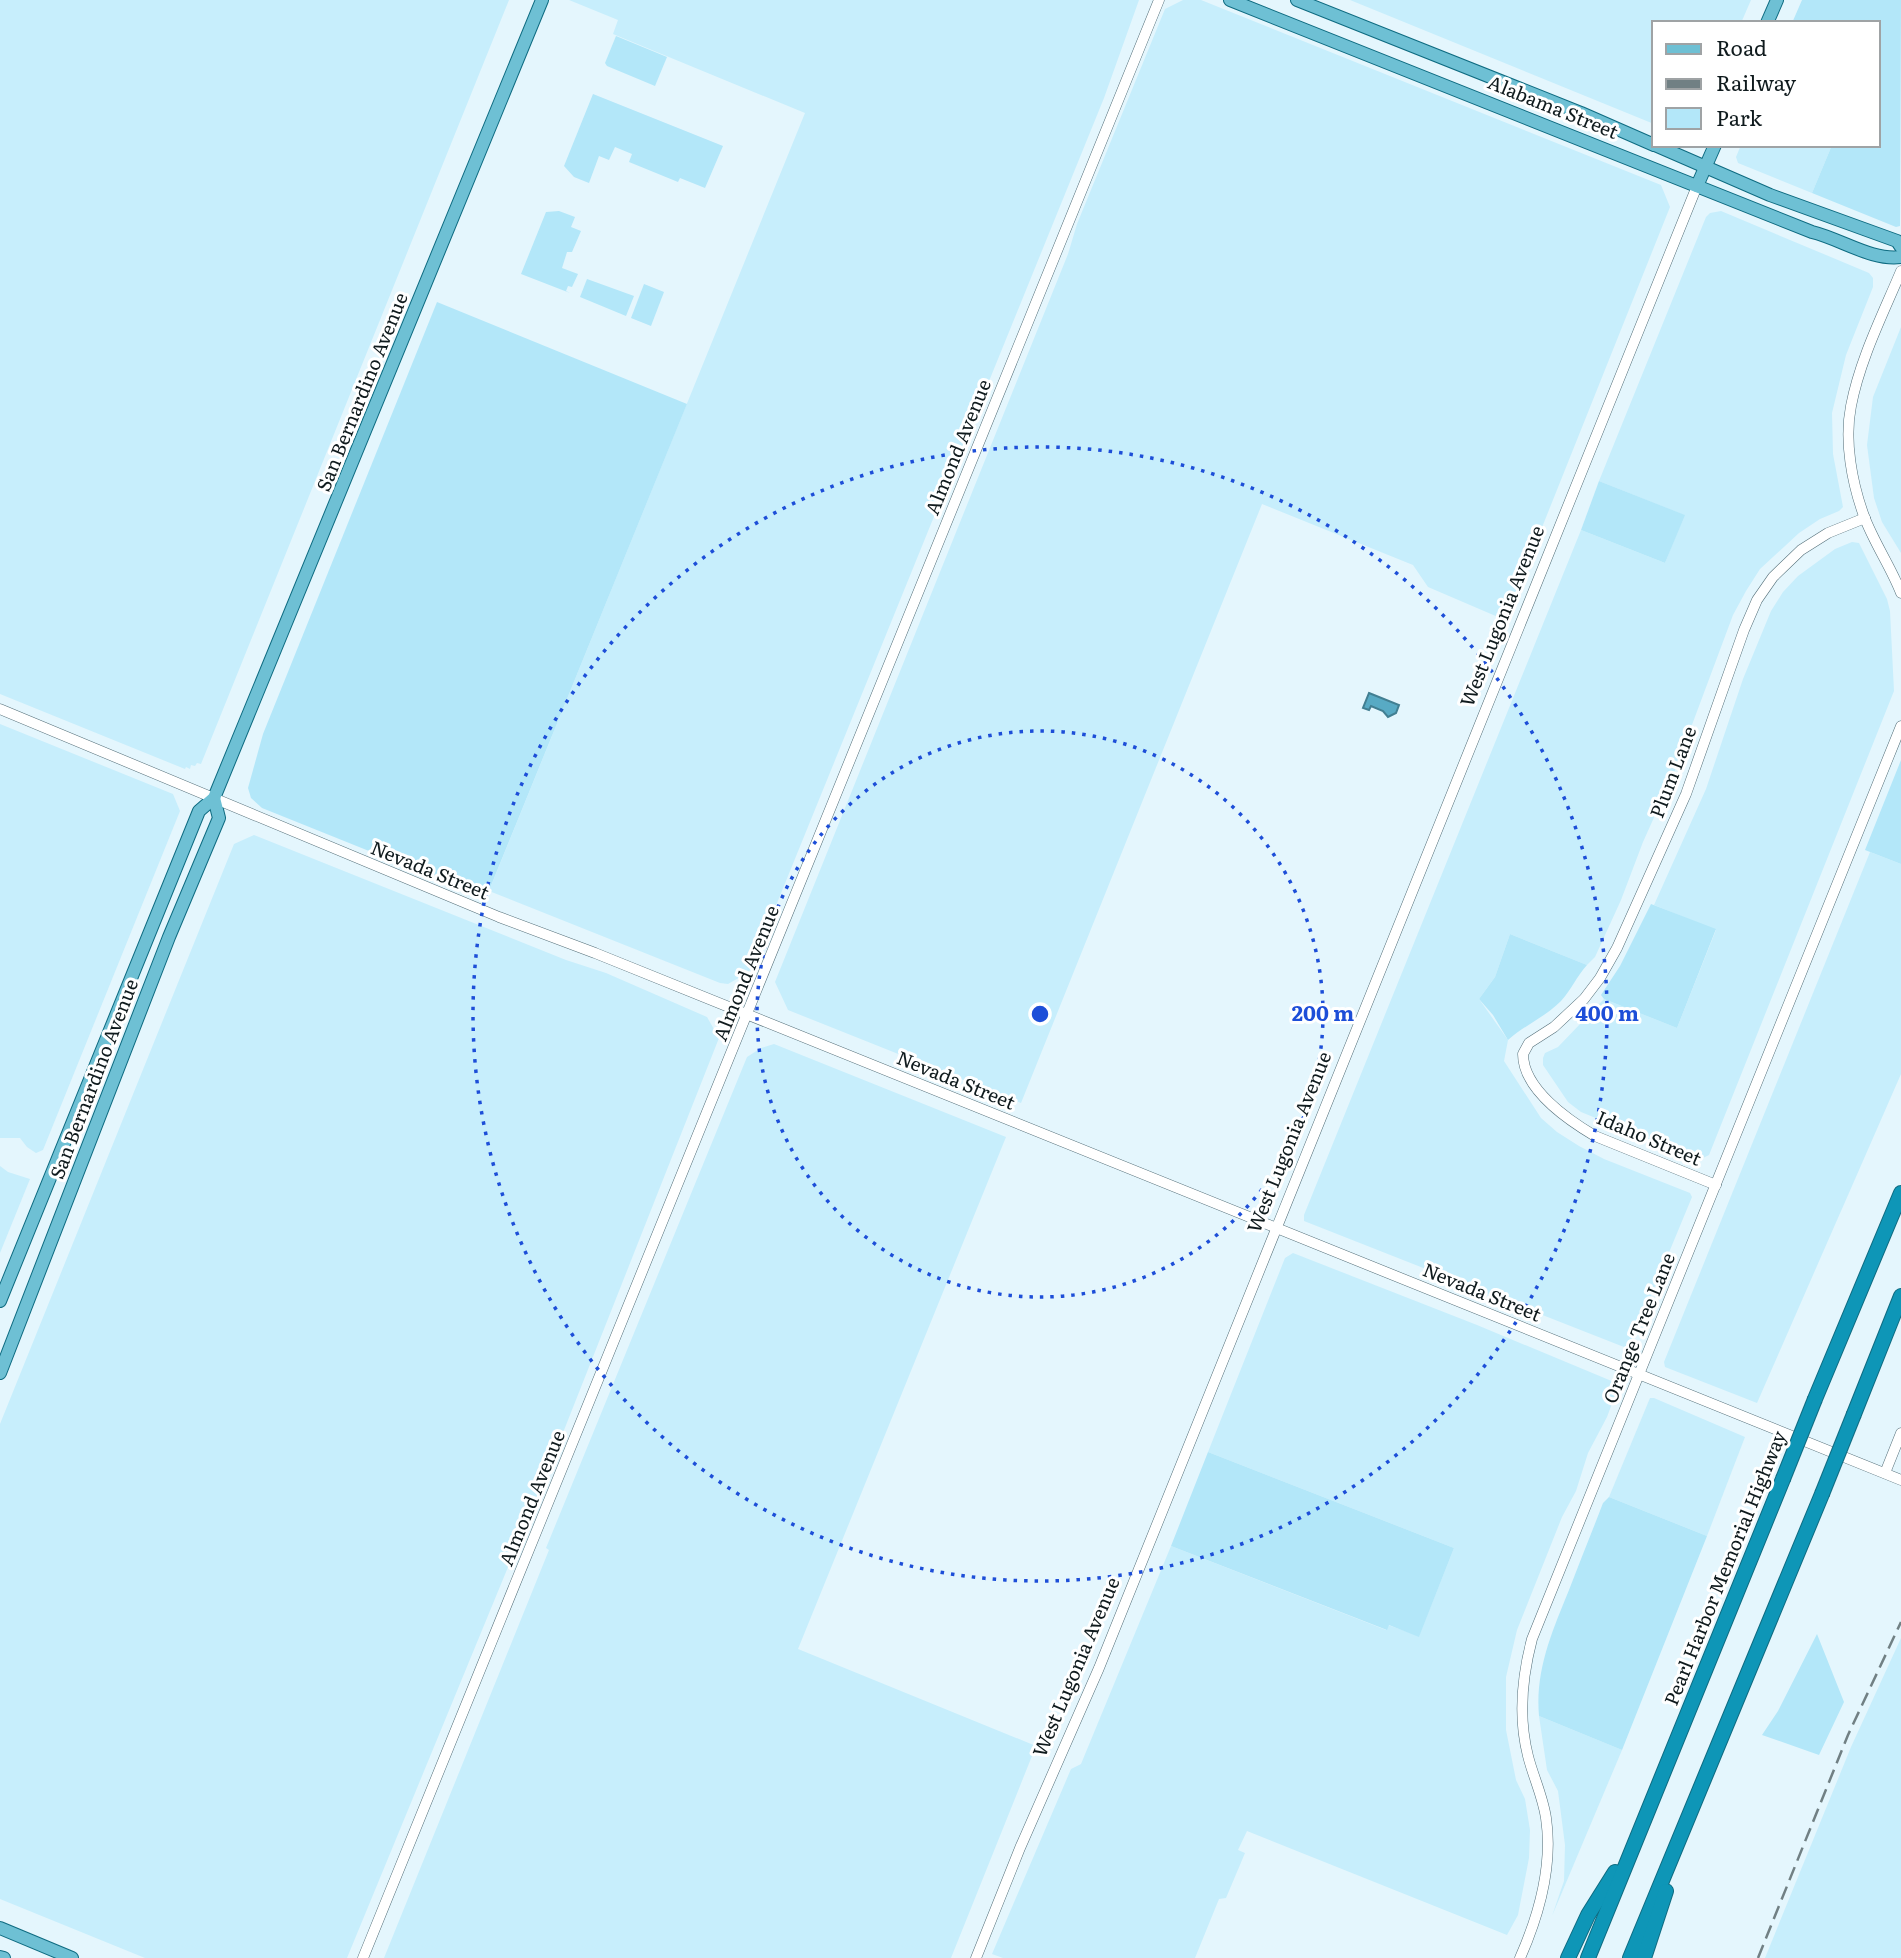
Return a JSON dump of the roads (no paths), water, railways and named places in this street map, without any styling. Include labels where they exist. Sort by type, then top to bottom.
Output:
[{"type":"highway","name":"Pearl Harbor Memorial Highway","points":[[1588,1958],[1901,1193]]},
{"type":"highway","points":[[1630,1958],[1901,1296]]},
{"type":"highway","points":[[1644,1958],[1711,1757]]},
{"type":"highway","points":[[1568,1958],[1588,1915],[1634,1841]]},
{"type":"main road","name":"San Bernardino Avenue","points":[[0,1301],[199,811],[214,798],[542,0]]},
{"type":"main road","name":"Alabama Street","points":[[1230,0],[1881,257],[1901,257]]},
{"type":"main road","name":"Alabama Street","points":[[1297,0],[1652,144]]},
{"type":"main road","points":[[1768,21],[1777,0]]},
{"type":"main road","name":"Alabama Street","points":[[1659,147],[1791,203],[1897,240],[1901,247]]},
{"type":"main road","name":"West Lugonia Avenue","points":[[1697,186],[1714,147]]},
{"type":"main road","name":"San Bernardino Avenue","points":[[0,1373],[169,937],[219,818],[214,798]]},
{"type":"main road","points":[[0,1928],[72,1958]]},
{"type":"street","name":"Almond Avenue","points":[[363,1958],[1159,0]]},
{"type":"street","name":"West Lugonia Avenue","points":[[976,1958],[1025,1837],[1099,1668],[1697,186]]},
{"type":"street","points":[[1901,271],[1863,364],[1851,406],[1848,430],[1850,459],[1865,518],[1901,593]]},
{"type":"street","name":"Plum Lane","points":[[1523,1054],[1529,1043],[1554,1027],[1584,999],[1617,948],[1686,794],[1757,600],[1773,577],[1801,550],[1828,533],[1865,518]]},
{"type":"street","name":"Nevada Street","points":[[0,709],[499,917],[595,953],[1901,1480]]},
{"type":"street","name":"Orange Tree Lane","points":[[1520,1958],[1537,1914],[1544,1881],[1546,1851],[1546,1817],[1527,1754],[1522,1712],[1528,1655],[1546,1604],[1901,726]]},
{"type":"street","name":"Idaho Street","points":[[1523,1054],[1526,1070],[1548,1101],[1576,1125],[1595,1136],[1716,1185]]},
{"type":"street","points":[[1885,1473],[1901,1433]]},
{"type":"railway","points":[[1758,1958],[1848,1735],[1901,1622]]}]
